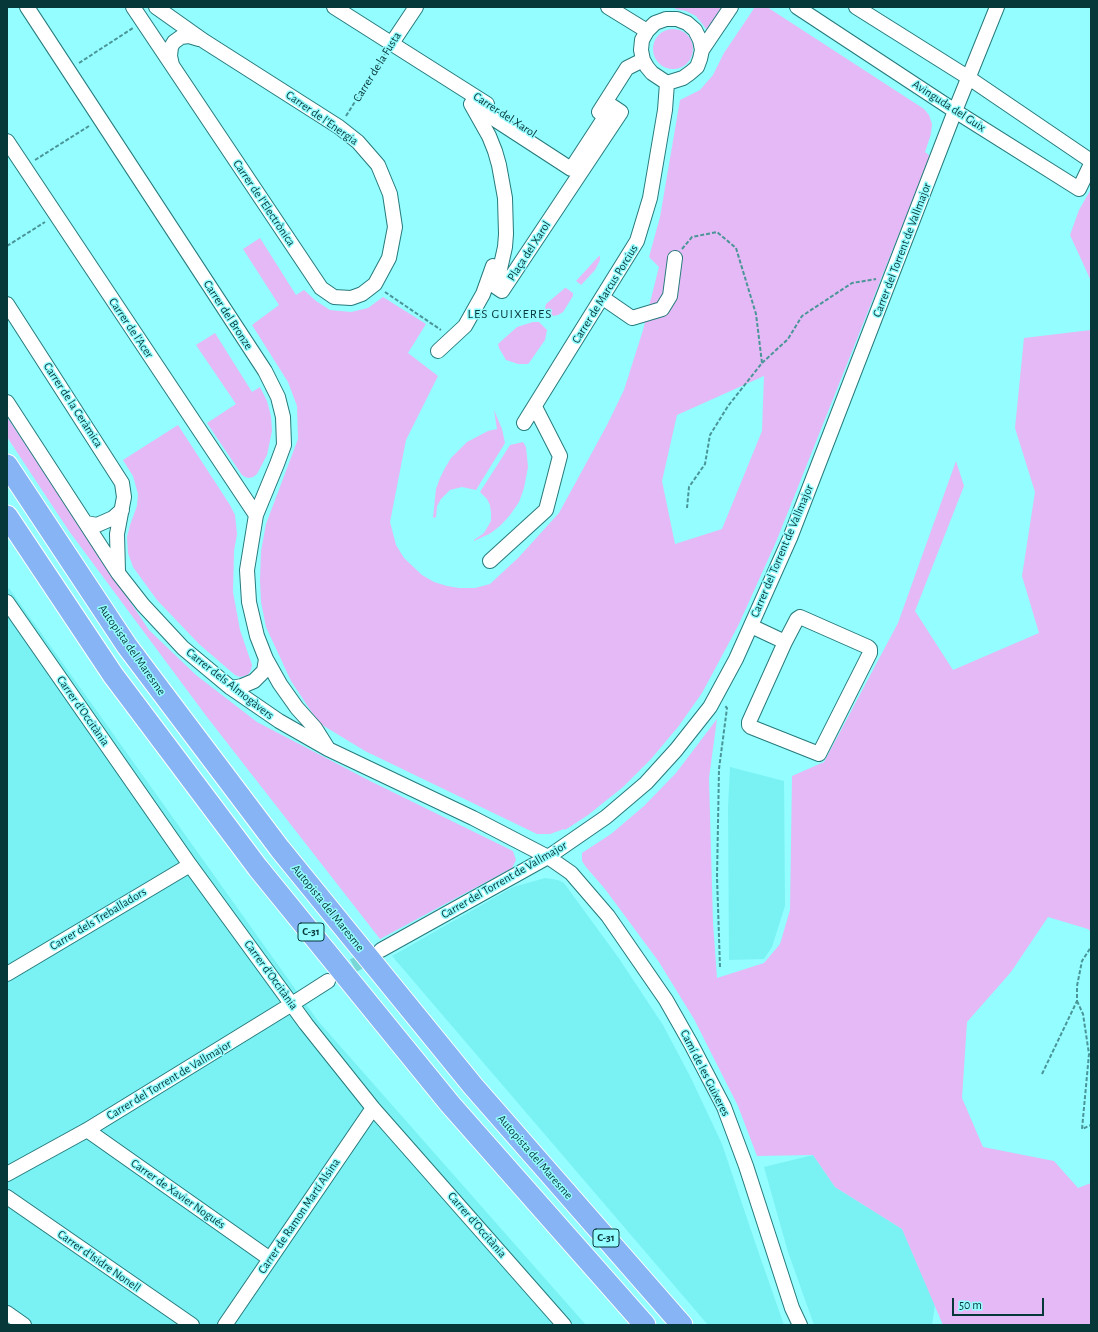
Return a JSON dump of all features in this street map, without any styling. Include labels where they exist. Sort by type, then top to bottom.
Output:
[{"type":"highway","name":"Autopista del Maresme","points":[[7,466],[127,646],[280,849],[474,1086],[682,1325]]},
{"type":"highway","name":"C-31","points":[[7,516],[113,675],[258,868],[450,1104],[645,1325]]},
{"type":"street","name":"Carrer del Bronze","points":[[27,7],[265,370],[278,397],[283,417],[284,445],[256,515],[247,570],[249,602],[257,636],[266,659],[280,684],[297,708],[314,728],[328,749]]},
{"type":"street","name":"Carrer de l'Electrònica","points":[[133,7],[321,288],[334,297],[351,298],[362,294],[375,284]]},
{"type":"street","name":"Carrer de l'Energia","points":[[156,7],[204,41],[339,127],[358,142],[378,166],[390,194],[395,227],[389,258],[375,284]]},
{"type":"street","name":"Carrer del Xarol","points":[[334,7],[570,158],[627,68],[643,60]]},
{"type":"street","name":"Carrer de la Fusta","points":[[392,43],[416,7]]},
{"type":"street","points":[[608,7],[651,27]]},
{"type":"street","points":[[666,7],[642,40],[641,50],[643,60],[652,73],[667,83],[683,78],[690,73],[698,63],[702,50],[731,7]]},
{"type":"street","name":"Avinguda del Guix","points":[[797,7],[1079,189],[1091,162],[969,78],[856,7]]},
{"type":"street","name":"Carrer del Torrent de Vallmajor","points":[[381,950],[548,857],[606,817],[646,783],[676,750],[710,707],[736,659],[790,538],[997,7]]},
{"type":"street","points":[[651,27],[666,19],[677,19],[687,23],[698,35],[702,50]]},
{"type":"street","name":"Carrer de l'Electrònica","points":[[173,66],[170,56],[171,47],[174,42],[181,37],[189,36],[204,41]]},
{"type":"street","name":"Carrer del Xarol","points":[[438,351],[465,326],[483,294],[494,264],[499,235],[497,200],[490,162],[479,134],[461,100],[439,73]]},
{"type":"street","name":"Carrer de Marcus Porcius","points":[[524,423],[637,242],[650,198],[665,110],[667,83]]},
{"type":"street","name":"Plaça del Xarol","points":[[471,104],[571,169],[612,106],[621,112],[502,291],[496,287],[505,247],[505,198],[495,151],[489,136],[471,104]]},
{"type":"street","name":"Carrer de l'Acer","points":[[7,141],[256,515]]},
{"type":"street","points":[[603,298],[632,318],[662,310],[670,296],[675,258]]},
{"type":"street","name":"Carrer de la Ceràmica","points":[[7,304],[122,483],[124,496],[117,534],[118,573]]},
{"type":"street","name":"Carrer dels Almogàvers","points":[[7,402],[118,573],[143,605],[183,648],[231,688],[279,722],[328,749],[473,818],[548,857]]},
{"type":"street","points":[[490,562],[546,510],[560,456],[535,407]]},
{"type":"street","points":[[86,523],[97,525],[113,518],[122,510]]},
{"type":"street","name":"Carrer d'Occitània","points":[[9,610],[190,865],[292,1004],[373,1108],[564,1325]]},
{"type":"street","points":[[800,618],[870,649],[870,652],[819,754],[749,725],[749,722],[786,642],[797,619],[800,618]]},
{"type":"street","points":[[751,626],[786,642]]},
{"type":"street","points":[[231,688],[242,686],[254,681],[264,671],[266,659]]},
{"type":"street","name":"Camí de les Guixeres","points":[[548,857],[571,874],[608,916],[666,1000],[692,1044],[724,1107],[746,1166],[792,1308],[800,1325]]},
{"type":"street","name":"Carrer dels Treballadors","points":[[7,974],[190,865]]},
{"type":"street","name":"Carrer del Torrent de Vallmajor","points":[[7,1174],[87,1130],[328,981]]},
{"type":"street","name":"Carrer de Ramon Martí Alsina","points":[[225,1325],[373,1108]]},
{"type":"street","name":"Carrer de Xavier Nogués","points":[[87,1130],[270,1258]]},
{"type":"street","name":"Carrer d'Isidre Nonell","points":[[7,1197],[192,1325]]},
{"type":"street","points":[[7,1313],[24,1325]]},
{"type":"path","points":[[68,70],[143,22]]},
{"type":"path","name":"Carrer de la Fusta","points":[[339,127],[392,43]]},
{"type":"path","points":[[24,167],[100,118]]},
{"type":"path","points":[[7,246],[56,215]]},
{"type":"path","points":[[675,258],[692,237],[717,232],[736,248],[756,314],[762,363]]},
{"type":"path","points":[[687,508],[689,487],[705,464],[710,435],[728,406],[762,363],[788,339],[802,316],[852,283],[882,278],[890,282]]},
{"type":"path","points":[[375,284],[452,338]]},
{"type":"path","points":[[716,696],[727,708],[719,769],[717,877],[720,967]]},
{"type":"path","points":[[1091,947],[1082,961],[1077,986],[1077,1001],[1083,1014],[1089,1054],[1082,1129],[1091,1124]]},
{"type":"path","points":[[1042,1074],[1077,1001]]},
{"type":"shaded area","points":[[676,7],[722,7],[707,30],[696,16],[686,11],[675,9]]},
{"type":"shaded area","points":[[755,7],[767,7],[924,109],[929,115],[932,124],[931,134],[925,152],[930,156],[776,542],[738,626],[702,693],[678,727],[651,759],[623,787],[588,815],[565,830],[564,829],[550,834],[537,834],[365,751],[319,723],[291,681],[266,627],[261,602],[260,580],[261,551],[266,524],[298,439],[297,406],[288,382],[252,325],[279,305],[243,249],[260,238],[296,295],[304,290],[316,301],[330,310],[351,312],[368,308],[383,297],[426,324],[408,353],[438,376],[406,440],[390,522],[396,545],[404,558],[422,575],[434,582],[459,588],[475,588],[490,584],[518,558],[559,513],[607,425],[624,390],[643,330],[659,267],[649,257],[660,217],[680,100],[700,90],[713,75],[724,53]],"holes":[[[764,376],[762,431],[722,529],[675,544],[662,481],[677,415]]]},
{"type":"shaded area","points":[[669,29],[677,29],[684,32],[690,38],[693,49],[690,60],[684,66],[677,69],[669,69],[662,66],[656,60],[653,53],[653,45],[656,38],[662,32]]},
{"type":"shaded area","points":[[1091,189],[1091,281],[1070,235],[1079,210]]},
{"type":"shaded area","points":[[599,256],[600,260],[595,270],[581,285],[576,281]]},
{"type":"shaded area","points":[[565,288],[573,293],[573,296],[563,312],[553,316],[545,308],[546,304]]},
{"type":"shaded area","points":[[533,322],[539,322],[547,330],[545,340],[529,363],[518,364],[506,360],[498,344],[517,327]]},
{"type":"shaded area","points":[[1091,330],[1091,932],[1088,929],[1048,917],[1011,972],[967,1022],[962,1098],[983,1147],[1054,1161],[1078,1188],[1091,1183],[1091,1325],[943,1325],[902,1229],[835,1187],[813,1155],[757,1156],[738,1106],[694,1019],[659,962],[605,889],[586,867],[582,861],[582,853],[611,834],[644,806],[676,773],[717,719],[709,778],[713,923],[717,978],[764,963],[780,944],[790,910],[792,776],[824,762],[898,623],[956,461],[964,486],[915,611],[953,670],[1039,633],[1022,576],[1035,492],[1015,428],[1024,338]]},
{"type":"shaded area","points":[[215,333],[252,392],[260,387],[267,401],[271,416],[272,431],[267,455],[257,474],[249,478],[242,475],[207,423],[236,404],[196,345]]},
{"type":"shaded area","points":[[494,410],[502,429],[505,443],[476,490],[462,487],[450,490],[441,499],[437,506],[436,517],[433,518],[436,489],[445,468],[451,458],[467,442],[488,431],[497,429]]},
{"type":"shaded area","points":[[7,417],[149,630],[196,675],[257,722],[370,781],[513,851],[516,860],[512,868],[380,939],[207,717],[69,531],[7,437]]},
{"type":"shaded area","points":[[178,425],[235,515],[237,534],[234,551],[233,592],[240,630],[252,665],[248,675],[240,677],[235,675],[199,644],[157,600],[133,567],[128,553],[127,537],[137,506],[138,494],[133,476],[123,460]]},
{"type":"shaded area","points":[[523,442],[526,447],[528,467],[524,488],[519,502],[501,525],[491,533],[474,541],[484,533],[491,521],[490,505],[487,499],[480,492],[510,445]]},
{"type":"shaded area","points":[[9,588],[318,1021],[586,1325],[7,1325],[7,591]]},
{"type":"shaded area","points":[[730,767],[784,781],[785,906],[772,947],[764,959],[729,960],[728,807]]},
{"type":"shaded area","points":[[545,878],[558,880],[564,883],[618,957],[663,1025],[691,1078],[722,1144],[784,1325],[708,1325],[392,956],[513,887]]},
{"type":"shaded area","points":[[813,1155],[835,1187],[902,1229],[935,1305],[932,1325],[814,1325],[788,1252],[764,1167]]},
{"type":"tunnel","points":[[335,976],[374,954]]},
{"type":"district","name":"LES GUIXERES","points":[[510,314]]}]
